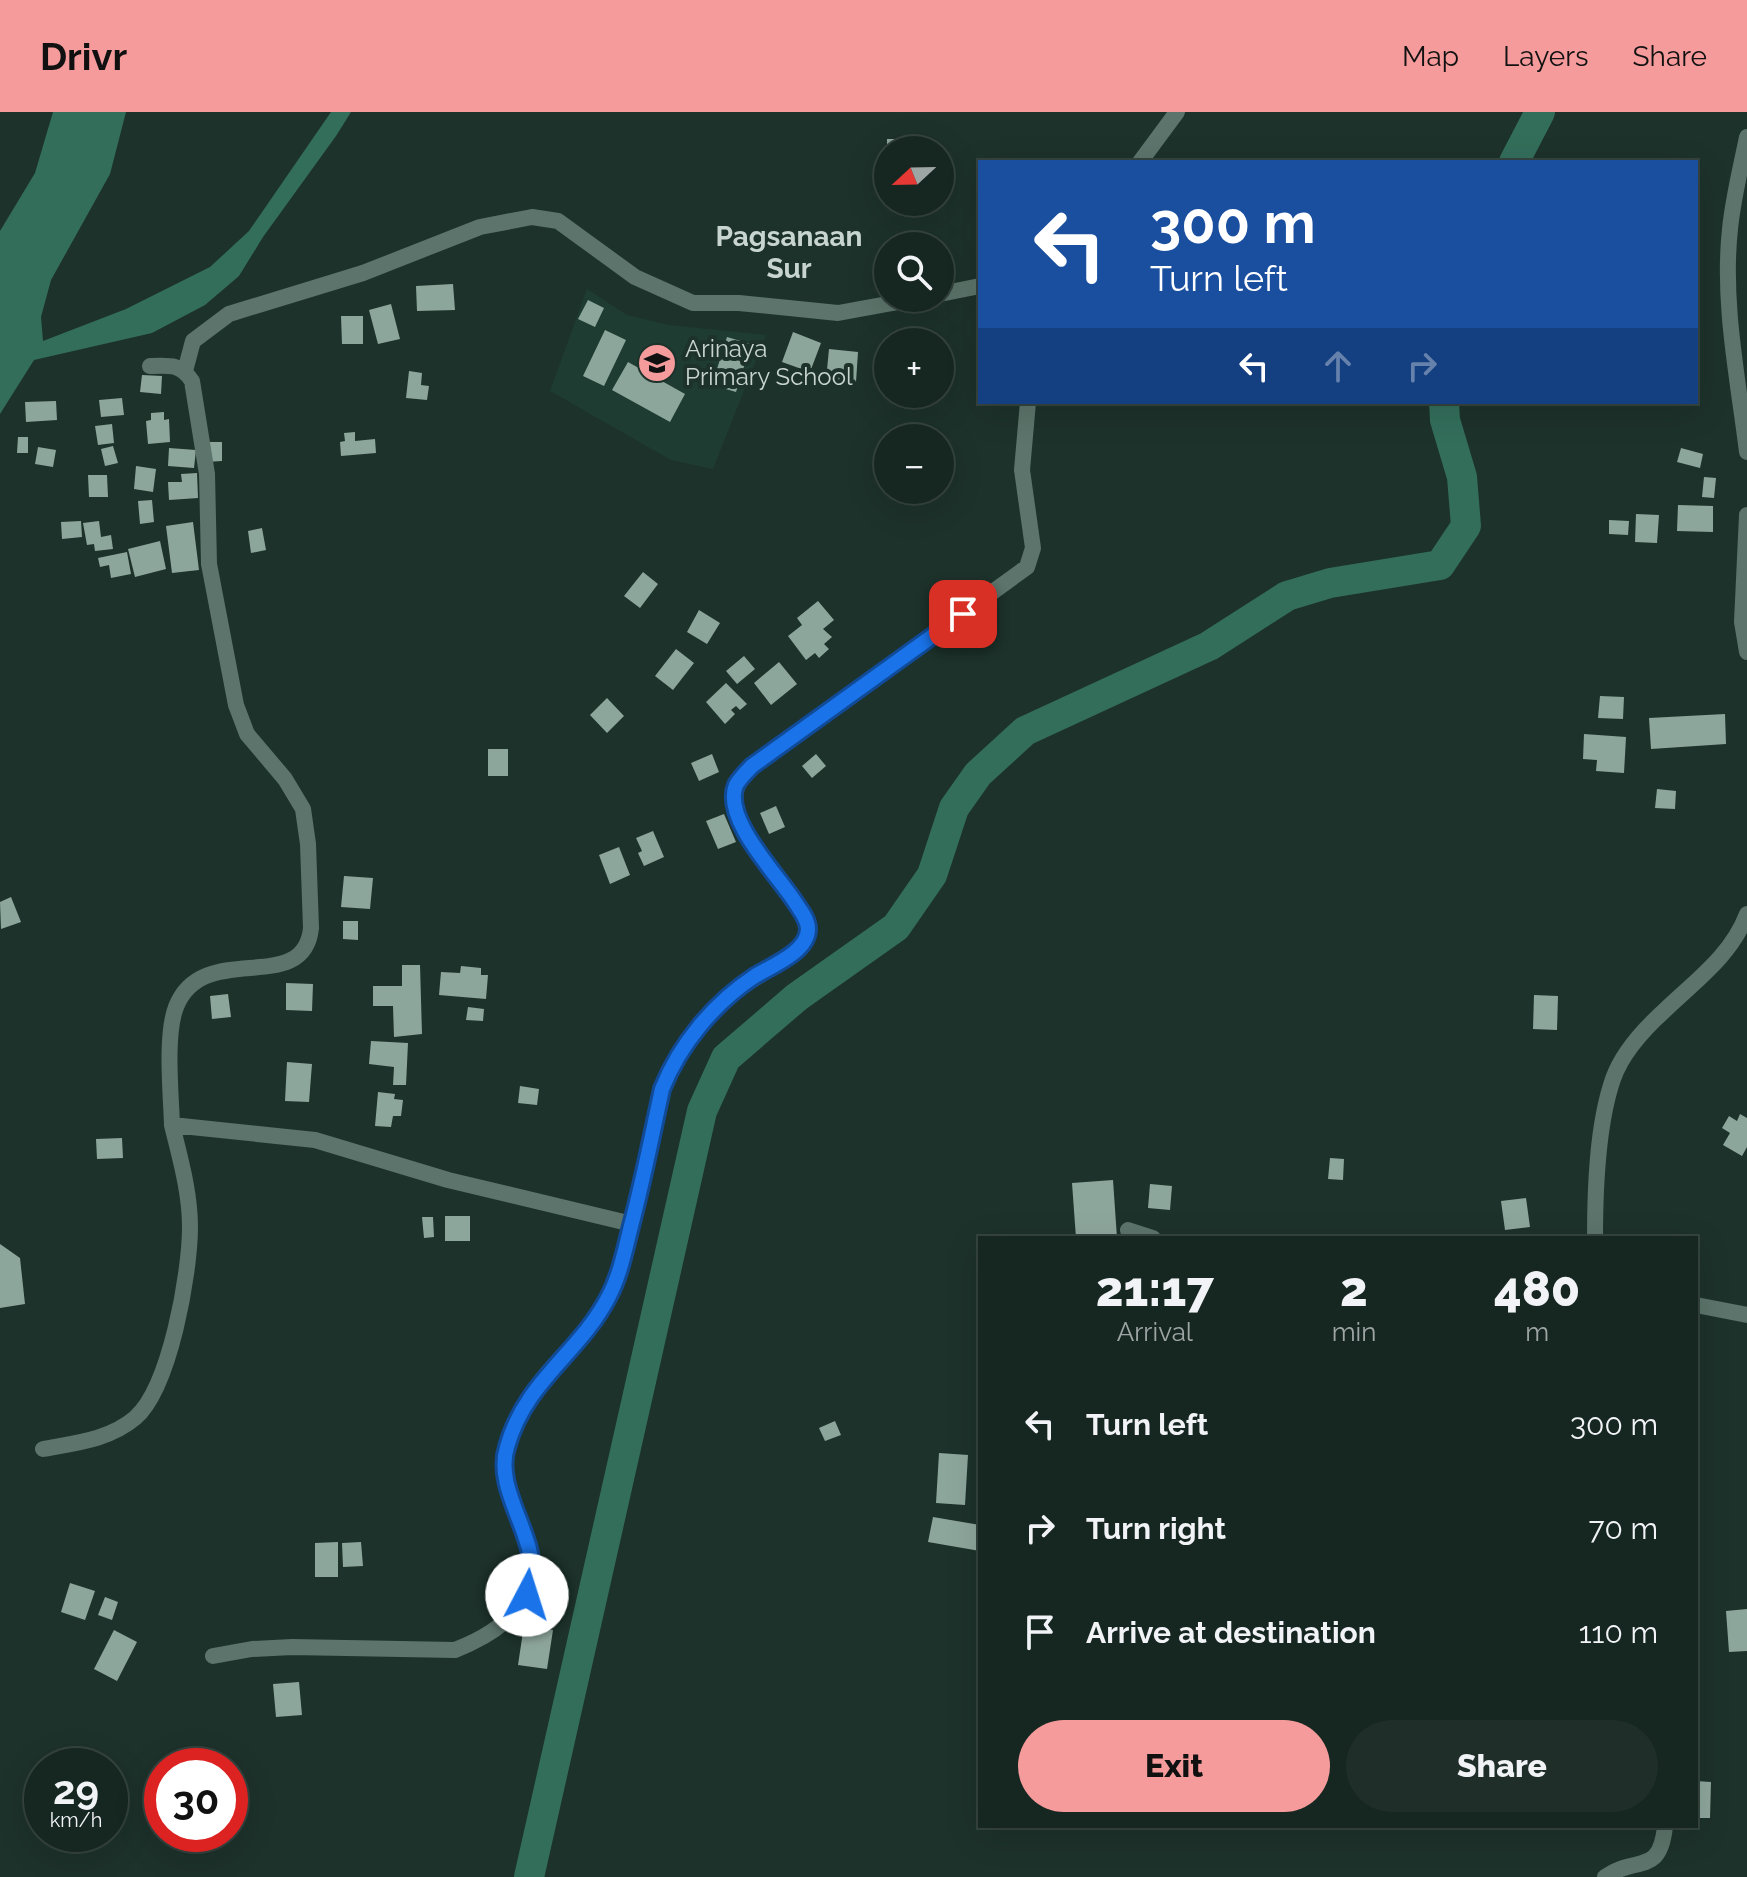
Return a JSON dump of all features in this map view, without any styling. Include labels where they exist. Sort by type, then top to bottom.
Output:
[{"type":"street","points":[[1141,160],[1177,112]]},
{"type":"street","points":[[1747,137],[1734,200],[1728,262],[1733,340],[1747,452]]},
{"type":"street","points":[[185,371],[193,341],[229,314],[363,273],[480,227],[532,217],[558,221],[635,277],[693,303],[739,303],[838,313],[874,306]]},
{"type":"street","points":[[954,291],[978,286]]},
{"type":"street","points":[[43,1449],[83,1442],[118,1429],[145,1406],[160,1377],[184,1288],[190,1229],[189,1201],[172,1125],[173,1018],[183,994],[192,983],[212,973],[266,967],[300,956],[310,942],[308,844],[303,809],[285,779],[247,734],[236,705],[209,564],[207,474],[192,381],[177,366],[150,366]]},
{"type":"street","points":[[213,1656],[252,1649],[292,1647],[455,1650],[509,1618],[521,1607],[532,1574],[528,1545],[507,1480],[505,1450],[520,1411],[535,1388],[598,1314],[610,1294],[632,1224],[662,1089],[672,1066],[695,1032],[736,991],[793,953],[808,932],[806,919],[780,878],[743,832],[735,804],[735,787],[752,766],[1027,567],[1033,548],[1022,470],[1028,404]]},
{"type":"street","points":[[1747,515],[1742,622],[1747,652]]},
{"type":"street","points":[[1595,1236],[1602,1133],[1613,1079],[1641,1033],[1723,957],[1747,914]]},
{"type":"street","points":[[172,1125],[315,1140],[437,1177],[632,1224]]},
{"type":"street","points":[[1128,1230],[1147,1236]]},
{"type":"street","points":[[1698,1305],[1747,1315]]},
{"type":"street","points":[[1605,1877],[1658,1855],[1665,1828]]},
{"type":"shaded area","points":[[53,112],[126,112],[110,174],[51,280],[41,317],[43,341],[126,309],[210,267],[249,231],[331,112],[351,112],[239,276],[205,305],[152,333],[34,360],[0,414],[0,231],[35,173]]},
{"type":"shaded area","name":"Arinaya Primary School","points":[[587,289],[627,315],[669,325],[766,335],[713,469],[671,460],[550,391]]},
{"type":"building","points":[[453,284],[455,310],[417,311],[416,286]]},
{"type":"building","points":[[588,300],[604,308],[595,327],[578,319]]},
{"type":"building","points":[[391,304],[400,339],[378,344],[369,310]]},
{"type":"building","points":[[341,316],[363,316],[363,344],[342,344]]},
{"type":"building","points":[[605,330],[626,340],[604,386],[583,376]]},
{"type":"building","points":[[793,332],[821,343],[810,372],[782,362]]},
{"type":"building","points":[[727,337],[751,344],[736,392],[712,385]]},
{"type":"building","points":[[829,349],[858,352],[856,382],[826,380]]},
{"type":"building","points":[[628,362],[685,394],[670,422],[612,390]]},
{"type":"building","points":[[409,371],[422,373],[421,385],[429,386],[427,400],[406,398]]},
{"type":"building","points":[[142,375],[162,376],[161,394],[140,392]]},
{"type":"building","points":[[122,398],[124,415],[101,417],[99,400]]},
{"type":"building","points":[[56,401],[57,420],[26,422],[25,402]]},
{"type":"building","points":[[164,412],[164,420],[169,419],[170,442],[148,444],[146,421],[151,420],[151,413]]},
{"type":"building","points":[[112,424],[114,443],[98,445],[95,426]]},
{"type":"building","points":[[355,432],[355,441],[375,439],[376,453],[341,456],[340,442],[345,441],[344,433]]},
{"type":"building","points":[[18,437],[28,437],[28,453],[17,453]]},
{"type":"building","points":[[206,442],[222,442],[222,461],[206,462]]},
{"type":"building","points":[[113,446],[118,463],[105,466],[101,449]]},
{"type":"building","points":[[38,447],[56,450],[53,467],[35,464]]},
{"type":"building","points":[[169,448],[196,450],[194,468],[168,466]]},
{"type":"building","points":[[1681,448],[1703,454],[1700,468],[1677,462]]},
{"type":"building","points":[[136,466],[156,469],[153,492],[134,489]]},
{"type":"building","points":[[197,473],[198,498],[169,500],[168,482],[182,482],[181,474]]},
{"type":"building","points":[[88,475],[107,475],[108,497],[89,497]]},
{"type":"building","points":[[1704,477],[1716,478],[1714,498],[1702,497]]},
{"type":"building","points":[[152,500],[154,522],[140,524],[138,501]]},
{"type":"building","points":[[1678,505],[1713,506],[1713,532],[1677,531]]},
{"type":"building","points":[[1636,514],[1659,515],[1657,543],[1635,542]]},
{"type":"building","points":[[1609,520],[1629,521],[1628,535],[1609,534]]},
{"type":"building","points":[[81,521],[82,537],[62,539],[61,522]]},
{"type":"building","points":[[99,521],[101,537],[111,535],[113,549],[95,551],[94,544],[87,545],[83,523]]},
{"type":"building","points":[[193,522],[199,570],[172,573],[166,526]]},
{"type":"building","points":[[262,528],[266,550],[251,553],[248,531]]},
{"type":"building","points":[[160,541],[166,569],[135,577],[128,549]]},
{"type":"building","points":[[127,552],[131,574],[111,578],[109,565],[100,567],[98,558]]},
{"type":"building","points":[[643,572],[658,584],[640,608],[624,596]]},
{"type":"building","points":[[818,601],[834,620],[823,629],[832,637],[824,644],[829,649],[819,658],[815,653],[806,660],[788,636],[802,625],[797,618]]},
{"type":"building","points":[[699,610],[720,623],[707,644],[687,632]]},
{"type":"building","points":[[676,649],[694,663],[673,690],[655,676]]},
{"type":"building","points":[[744,656],[755,669],[737,684],[726,671]]},
{"type":"building","points":[[779,662],[797,684],[771,705],[754,683]]},
{"type":"building","points":[[726,683],[747,704],[740,710],[736,706],[731,710],[735,714],[725,724],[706,702]]},
{"type":"building","points":[[1600,696],[1624,697],[1623,719],[1598,718]]},
{"type":"building","points":[[607,698],[624,716],[607,733],[590,715]]},
{"type":"building","points":[[1725,714],[1726,744],[1651,749],[1649,718]]},
{"type":"building","points":[[1584,734],[1626,737],[1624,773],[1596,771],[1597,760],[1583,759]]},
{"type":"building","points":[[488,749],[508,749],[508,776],[488,776]]},
{"type":"building","points":[[712,754],[719,772],[699,781],[691,763]]},
{"type":"building","points":[[816,754],[826,766],[812,778],[802,766]]},
{"type":"building","points":[[1657,789],[1676,791],[1675,809],[1655,808]]},
{"type":"building","points":[[776,806],[785,827],[769,834],[760,813]]},
{"type":"building","points":[[724,814],[736,842],[718,849],[706,821]]},
{"type":"building","points":[[653,831],[664,857],[644,866],[636,838]]},
{"type":"building","points":[[619,847],[630,875],[610,884],[599,855]]},
{"type":"building","points":[[344,876],[373,878],[370,909],[341,907]]},
{"type":"building","points":[[11,897],[21,922],[1,929],[0,902]]},
{"type":"building","points":[[343,921],[358,921],[358,940],[343,939]]},
{"type":"building","points":[[402,965],[420,965],[422,1034],[394,1037],[393,1006],[373,1006],[373,986],[402,986]]},
{"type":"building","points":[[461,966],[481,968],[481,975],[488,975],[486,999],[439,995],[441,972],[460,973]]},
{"type":"building","points":[[286,983],[313,984],[312,1011],[286,1010]]},
{"type":"building","points":[[228,994],[231,1017],[212,1019],[210,996]]},
{"type":"building","points":[[1534,995],[1558,996],[1557,1030],[1533,1029]]},
{"type":"building","points":[[468,1007],[484,1009],[483,1021],[466,1020]]},
{"type":"building","points":[[371,1041],[408,1043],[406,1085],[393,1085],[394,1067],[369,1064]]},
{"type":"building","points":[[287,1062],[312,1064],[309,1102],[285,1101]]},
{"type":"building","points":[[520,1086],[539,1089],[537,1105],[518,1103]]},
{"type":"building","points":[[378,1092],[395,1094],[394,1099],[403,1100],[401,1116],[393,1116],[391,1127],[375,1126]]},
{"type":"building","points":[[1740,1114],[1747,1118],[1747,1147],[1742,1156],[1723,1145],[1730,1133],[1722,1128],[1729,1116],[1737,1121]]},
{"type":"building","points":[[122,1138],[123,1158],[97,1159],[96,1139]]},
{"type":"building","points":[[1330,1158],[1344,1159],[1343,1180],[1328,1179]]},
{"type":"building","points":[[1113,1180],[1117,1236],[1076,1236],[1072,1183]]},
{"type":"building","points":[[1150,1184],[1172,1186],[1170,1210],[1148,1208]]},
{"type":"building","points":[[1526,1198],[1530,1227],[1505,1230],[1501,1201]]},
{"type":"building","points":[[445,1216],[470,1216],[470,1241],[445,1241]]},
{"type":"building","points":[[422,1217],[433,1217],[434,1237],[424,1238]]},
{"type":"building","points":[[0,1244],[20,1258],[25,1304],[0,1308]]},
{"type":"building","points":[[835,1421],[841,1435],[825,1441],[819,1428]]},
{"type":"building","points":[[939,1453],[968,1455],[965,1505],[936,1503]]},
{"type":"building","points":[[933,1517],[978,1525],[978,1551],[928,1542]]},
{"type":"building","points":[[338,1542],[338,1577],[315,1577],[315,1543]]},
{"type":"building","points":[[361,1542],[363,1566],[343,1567],[342,1543]]},
{"type":"building","points":[[70,1583],[95,1591],[85,1620],[61,1612]]},
{"type":"building","points":[[105,1597],[118,1602],[112,1620],[98,1615]]},
{"type":"building","points":[[1747,1609],[1747,1651],[1729,1652],[1726,1611]]},
{"type":"building","points":[[524,1625],[553,1630],[547,1669],[518,1665]]},
{"type":"building","points":[[114,1630],[137,1642],[117,1681],[94,1669]]},
{"type":"building","points":[[299,1682],[302,1715],[276,1717],[273,1684]]},
{"type":"building","points":[[1698,1781],[1711,1782],[1710,1818],[1698,1818]]},
{"type":"waterway","points":[[1515,160],[1540,112]]},
{"type":"waterway","points":[[529,1877],[702,1111],[726,1058],[797,997],[896,927],[932,875],[954,808],[978,774],[1025,731],[1209,646],[1287,596],[1330,583],[1440,565],[1466,526],[1462,477],[1445,420],[1444,404]]},
{"type":"place","name":"Arinaya Primary School","points":[[657,363]]},
{"type":"district","name":"Pagsanaan Sur","points":[[789,252]]},
{"type":"route","points":[[527,1595],[532,1574],[530,1555],[505,1470],[505,1450],[520,1411],[535,1388],[598,1314],[610,1294],[622,1263],[662,1089],[682,1048],[736,991],[793,953],[808,932],[806,919],[780,878],[743,832],[735,804],[735,787],[752,766],[963,614]]}]
